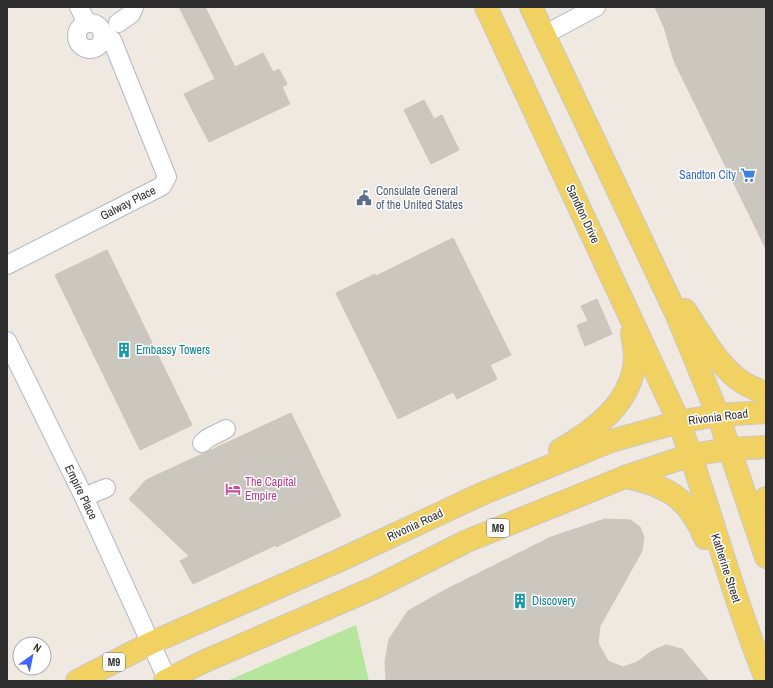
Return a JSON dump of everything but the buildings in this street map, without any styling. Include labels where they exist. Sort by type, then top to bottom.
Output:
[{"type":"main road","name":"Sandton Drive","points":[[486,7],[678,422]]},
{"type":"main road","points":[[531,7],[630,213],[676,313],[718,415],[766,557]]},
{"type":"main road","points":[[630,213],[684,307],[720,361],[749,386],[766,392]]},
{"type":"main road","points":[[484,493],[586,434],[603,422],[620,400],[631,377],[635,357],[632,333],[615,284]]},
{"type":"main road","name":"Rivonia Road","points":[[77,681],[151,643],[338,561],[484,493],[611,441],[678,422],[718,415],[766,412]]},
{"type":"main road","name":"Katherine Street","points":[[678,422],[691,455],[728,577],[766,679]]},
{"type":"main road","name":"M9","points":[[167,681],[206,661],[374,588],[467,541],[625,477],[691,455],[729,449],[766,447]]},
{"type":"main road","points":[[625,477],[656,484],[671,492],[686,504],[694,515],[703,533],[736,614],[756,655]]},
{"type":"main road","points":[[766,498],[763,523],[766,548]]},
{"type":"street","name":"Galway Place","points":[[7,266],[162,186],[166,181],[167,177],[112,40],[102,33],[101,42],[95,47],[83,46],[77,36],[80,28],[87,23],[79,7]]},
{"type":"street","points":[[118,23],[131,14],[134,7]]},
{"type":"street","points":[[544,35],[596,7]]},
{"type":"street","name":"Empire Place","points":[[7,341],[84,497],[167,681]]},
{"type":"street","points":[[202,443],[208,438],[226,429]]},
{"type":"street","points":[[84,497],[106,488]]},
{"type":"green space","points":[[356,625],[369,681],[227,681]]},
{"type":"place","name":"Sandton City","points":[[748,175]]},
{"type":"place","name":"Consulate General of the United States","points":[[364,198]]},
{"type":"place","name":"Embassy Towers","points":[[124,350]]},
{"type":"place","name":"The Capital Empire","points":[[233,489]]},
{"type":"place","name":"Discovery","points":[[520,601]]}]
